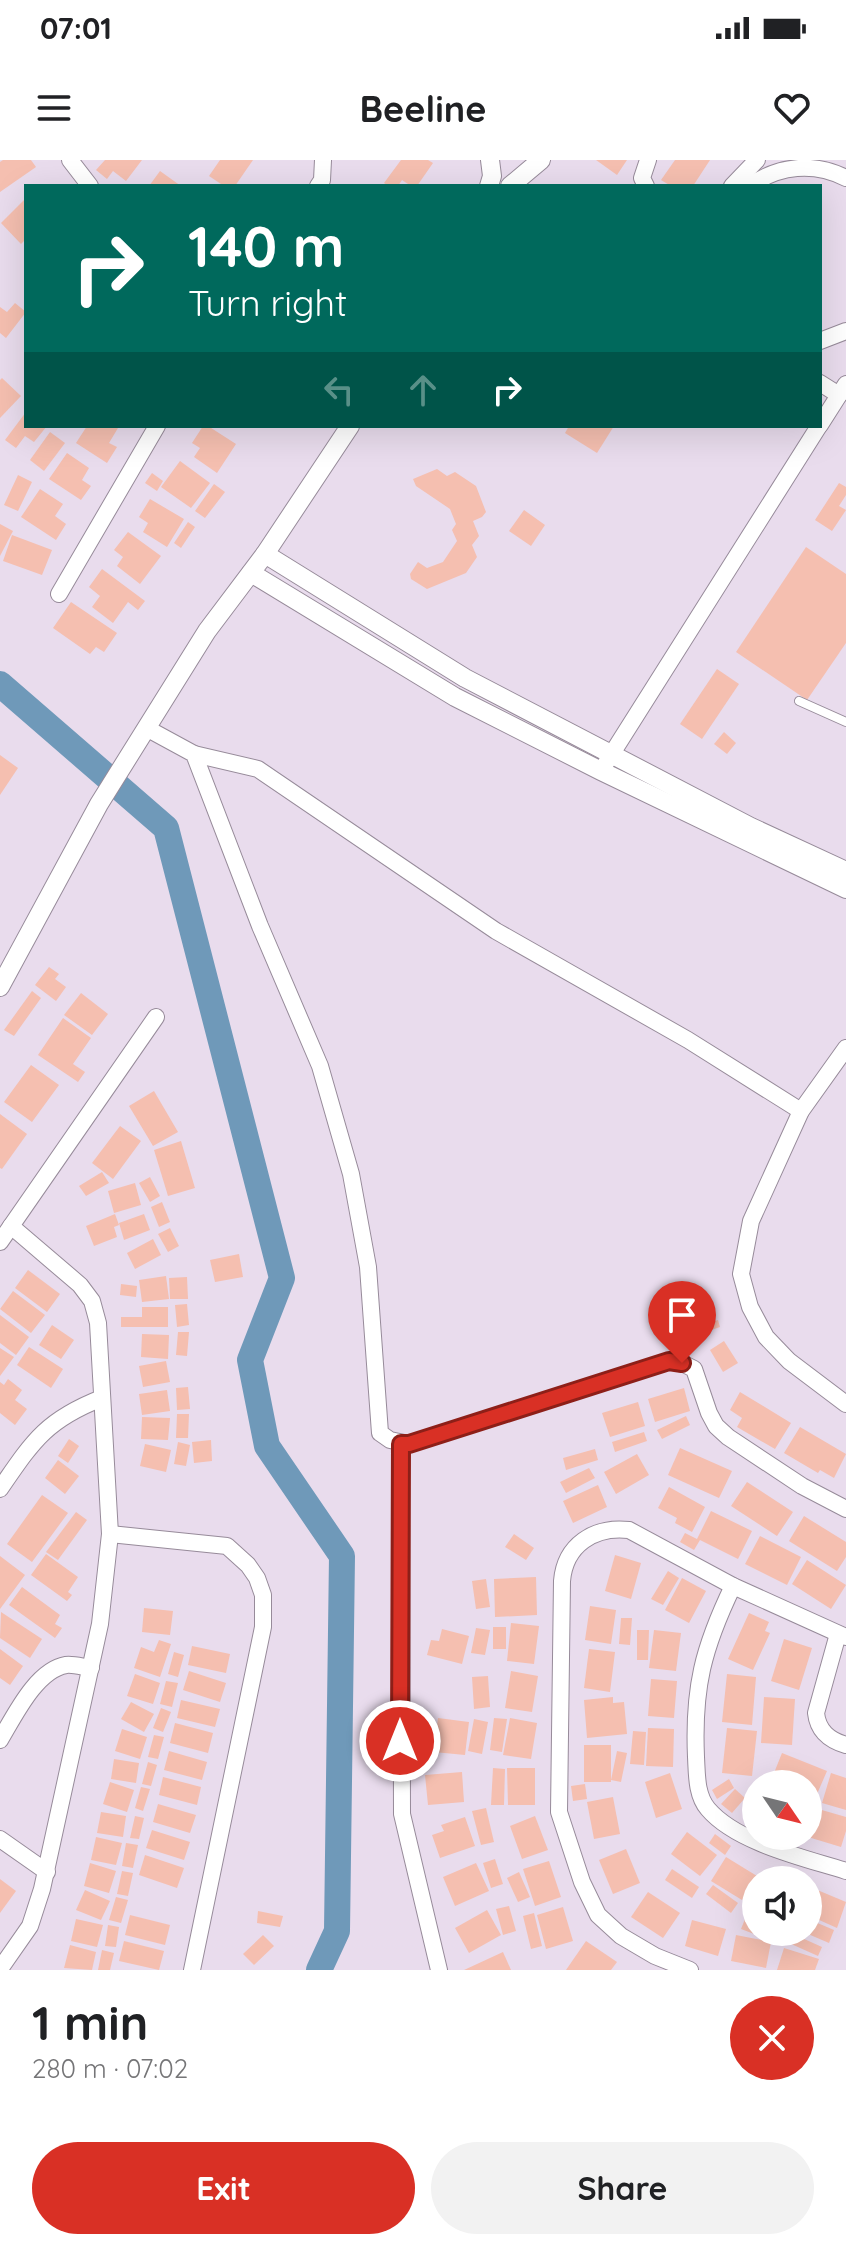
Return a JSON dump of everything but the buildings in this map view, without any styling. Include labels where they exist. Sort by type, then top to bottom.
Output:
[{"type":"street","points":[[70,160],[88,184]]},
{"type":"street","points":[[319,184],[323,160]]},
{"type":"street","points":[[490,160],[490,184]]},
{"type":"street","points":[[499,160],[517,184],[541,160]]},
{"type":"street","points":[[645,184],[642,178],[648,160]]},
{"type":"street","points":[[734,184],[757,160]]},
{"type":"street","points":[[753,184],[793,160]]},
{"type":"street","points":[[824,160],[844,177]]},
{"type":"street","points":[[772,173],[800,167],[844,177]]},
{"type":"street","points":[[822,340],[846,331]]},
{"type":"street","points":[[822,384],[844,393],[822,422]]},
{"type":"street","points":[[59,594],[156,428]]},
{"type":"street","points":[[0,987],[108,790],[207,631],[265,554],[349,428]]},
{"type":"street","points":[[606,763],[818,428]]},
{"type":"street","points":[[265,554],[606,763],[846,889]]},
{"type":"street","points":[[251,573],[455,697],[846,871]]},
{"type":"street","points":[[148,729],[194,754],[258,769],[496,931],[688,1040],[801,1111]]},
{"type":"street","points":[[194,754],[260,926],[320,1066],[351,1174],[368,1267],[380,1433],[390,1440],[409,1444],[669,1361],[682,1363],[694,1369],[709,1413],[716,1426],[728,1437],[802,1486],[846,1509]]},
{"type":"street","points":[[0,1242],[156,1017]]},
{"type":"street","points":[[846,1048],[801,1111],[751,1221],[741,1274],[750,1307],[766,1337],[789,1361],[846,1404]]},
{"type":"street","points":[[0,1969],[30,1926],[47,1872],[100,1624],[110,1534],[98,1323],[92,1301],[80,1285],[11,1226]]},
{"type":"street","points":[[0,1489],[45,1429],[76,1409],[102,1398]]},
{"type":"street","points":[[401,1444],[402,1814],[439,1970]]},
{"type":"street","points":[[690,1970],[655,1956],[621,1936],[598,1915],[582,1882],[559,1812],[563,1567],[576,1543],[614,1528],[629,1530],[733,1586],[842,1635],[816,1713],[817,1722],[825,1735],[846,1745]]},
{"type":"street","points":[[110,1534],[227,1546],[248,1565],[263,1595],[263,1627],[192,1970]]},
{"type":"street","points":[[733,1586],[706,1651],[696,1694],[695,1740],[701,1797],[706,1807],[729,1827],[783,1851],[846,1871]]},
{"type":"street","points":[[0,1740],[32,1688],[53,1669],[67,1664],[91,1668]]},
{"type":"street","points":[[0,1839],[47,1872]]},
{"type":"lane","points":[[799,701],[846,722]]},
{"type":"waterway","points":[[0,684],[166,828],[282,1278],[250,1360],[267,1446],[342,1556],[337,1931],[319,1970]]},
{"type":"route","points":[[400,1741],[401,1444],[669,1361],[682,1363]]}]
